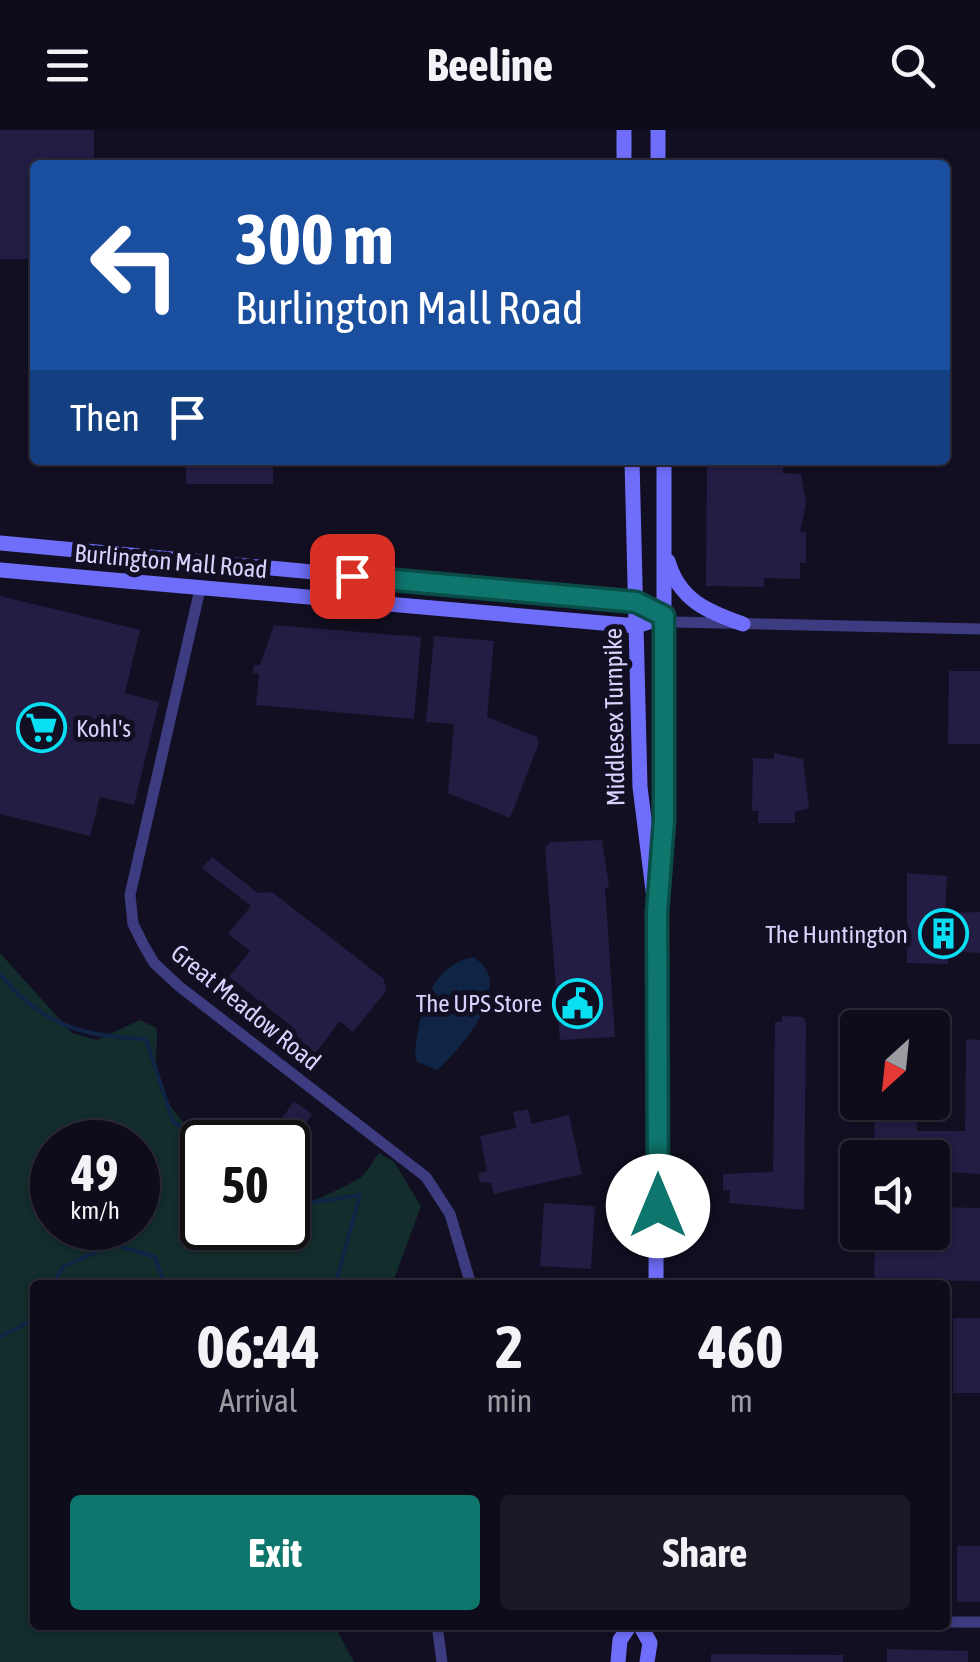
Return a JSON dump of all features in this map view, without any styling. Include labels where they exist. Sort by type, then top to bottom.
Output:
[{"type":"main road","points":[[624,130],[624,160]]},
{"type":"main road","points":[[658,130],[658,160]]},
{"type":"main road","name":"Middlesex Turnpike","points":[[632,465],[642,826],[657,912]]},
{"type":"main road","name":"Middlesex Turnpike","points":[[656,1280],[657,912],[664,820],[664,465]]},
{"type":"main road","name":"Burlington Mall Road","points":[[0,543],[636,602]]},
{"type":"main road","points":[[665,547],[670,567],[686,596],[698,606],[744,624]]},
{"type":"main road","points":[[200,589],[205,564]]},
{"type":"main road","name":"Burlington Mall Road","points":[[0,570],[637,626]]},
{"type":"main road","points":[[636,602],[664,616]]},
{"type":"main road","points":[[637,626],[664,616]]},
{"type":"main road","points":[[618,1662],[620,1640],[627,1630]]},
{"type":"main road","points":[[643,1630],[650,1643],[647,1662]]},
{"type":"street","name":"Great Meadow Road","points":[[200,589],[134,869],[133,924],[154,963],[180,987],[426,1177],[450,1214],[469,1280]]},
{"type":"street","points":[[664,616],[676,622],[980,629]]},
{"type":"street","points":[[950,1622],[980,1622]]},
{"type":"street","points":[[437,1630],[442,1662]]},
{"type":"green space","points":[[0,953],[72,1033],[97,1040],[140,1020],[156,1028],[161,1086],[182,1120],[180,1250],[310,1250],[310,1202],[360,1178],[379,1153],[394,1162],[421,1206],[394,1280],[30,1280],[30,1630],[337,1630],[354,1662],[0,1662]]},
{"type":"water","points":[[473,957],[485,968],[490,982],[481,1015],[460,1047],[437,1070],[417,1062],[419,1024],[429,995],[446,971]]},
{"type":"building","points":[[0,130],[94,130],[94,160],[30,160],[30,259],[0,259]]},
{"type":"building","points":[[186,465],[273,465],[273,484],[186,484]]},
{"type":"building","points":[[707,465],[783,465],[783,473],[801,474],[806,503],[800,532],[806,532],[806,563],[800,563],[800,579],[764,578],[764,587],[706,586]]},
{"type":"building","points":[[0,596],[140,630],[125,693],[159,702],[134,805],[100,797],[90,836],[0,814]]},
{"type":"building","points":[[274,625],[421,637],[414,719],[256,705],[259,674],[253,673],[254,665],[260,665]]},
{"type":"building","points":[[434,636],[494,641],[487,717],[537,737],[539,743],[510,818],[448,793],[454,724],[426,722]]},
{"type":"building","points":[[949,671],[980,671],[980,744],[948,744]]},
{"type":"building","points":[[774,753],[803,759],[809,808],[795,812],[795,823],[758,823],[758,811],[752,811],[753,758],[774,759]]},
{"type":"building","points":[[602,840],[609,887],[605,888],[615,1037],[560,1040],[545,847],[551,842]]},
{"type":"building","points":[[212,857],[258,893],[272,892],[384,979],[386,991],[353,1032],[340,1021],[308,1063],[279,1041],[291,1026],[229,977],[250,951],[228,934],[251,906],[202,868]]},
{"type":"building","name":"The Huntington","points":[[907,873],[947,876],[945,918],[953,918],[953,913],[980,912],[980,953],[948,951],[948,964],[907,963]]},
{"type":"building","points":[[782,1016],[803,1017],[806,1023],[804,1210],[729,1203],[730,1190],[723,1190],[723,1174],[773,1172],[775,1022],[782,1022]]},
{"type":"building","points":[[966,1039],[980,1040],[980,1174],[950,1172],[950,1140],[874,1140],[875,1120],[917,1120],[917,1131],[965,1131]]},
{"type":"building","points":[[294,1101],[312,1114],[308,1120],[281,1120]]},
{"type":"building","points":[[528,1109],[531,1124],[569,1115],[582,1174],[494,1194],[491,1183],[480,1182],[478,1173],[487,1171],[480,1136],[516,1128],[513,1112]]},
{"type":"building","points":[[544,1203],[595,1206],[591,1269],[540,1266]]},
{"type":"building","points":[[950,1207],[980,1208],[980,1281],[874,1280],[875,1250],[950,1250]]},
{"type":"building","points":[[953,1318],[980,1318],[980,1393],[953,1393]]},
{"type":"building","points":[[957,1546],[980,1546],[980,1602],[957,1602]]},
{"type":"building","points":[[887,1649],[968,1651],[968,1662],[887,1662]]},
{"type":"building","points":[[711,1654],[843,1655],[843,1662],[711,1662]]},
{"type":"waterway","points":[[0,974],[32,1005],[65,1025],[102,1035],[146,1039],[173,1122],[180,1126]]},
{"type":"waterway","points":[[310,1203],[360,1195],[336,1280]]},
{"type":"waterway","points":[[55,1280],[63,1267],[113,1244],[155,1257],[163,1280]]},
{"type":"waterway","points":[[0,1337],[30,1318]]},
{"type":"place","name":"Kohl's","points":[[41,728]]},
{"type":"place","name":"The Huntington","points":[[943,934]]},
{"type":"place","name":"The UPS Store","points":[[577,1003]]},
{"type":"route","points":[[352,576],[636,602],[664,616],[664,820],[657,912],[658,1206]]}]
